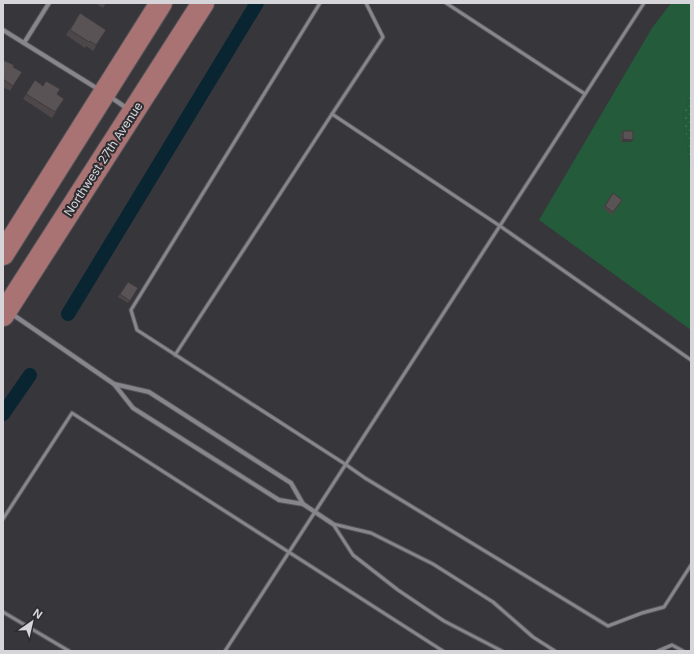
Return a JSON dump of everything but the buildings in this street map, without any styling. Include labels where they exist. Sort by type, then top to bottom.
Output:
[{"type":"main road","points":[[3,254],[161,3]]},
{"type":"main road","name":"Northwest 27th Avenue","points":[[4,311],[134,112],[202,3]]},
{"type":"street","points":[[24,43],[49,3]]},
{"type":"street","points":[[3,30],[134,112]]},
{"type":"street","points":[[4,311],[114,384],[133,408],[279,500],[303,504],[333,524]]},
{"type":"street","points":[[114,384],[149,392],[291,483],[303,504]]},
{"type":"lane","points":[[320,3],[131,310],[137,330],[365,478],[608,626],[642,612],[664,607],[691,565]]},
{"type":"lane","points":[[175,355],[383,37],[366,3]]},
{"type":"lane","points":[[446,3],[585,94]]},
{"type":"lane","points":[[225,651],[644,3]]},
{"type":"lane","points":[[332,114],[500,226],[691,360]]},
{"type":"lane","points":[[3,519],[72,414],[443,651]]},
{"type":"lane","points":[[333,524],[353,555],[398,590],[444,621],[502,651]]},
{"type":"lane","points":[[333,524],[371,533],[433,564],[492,602],[533,637],[555,651]]},
{"type":"lane","points":[[3,612],[69,651]]},
{"type":"lane","points":[[658,651],[672,645],[683,651]]},
{"type":"green space","points":[[671,3],[691,3],[691,91],[683,117],[691,171],[691,330],[539,220],[652,28]]},
{"type":"green space","points":[[691,91],[691,171],[683,117]]},
{"type":"waterway","points":[[68,314],[257,3]]},
{"type":"waterway","points":[[3,414],[30,375]]}]
